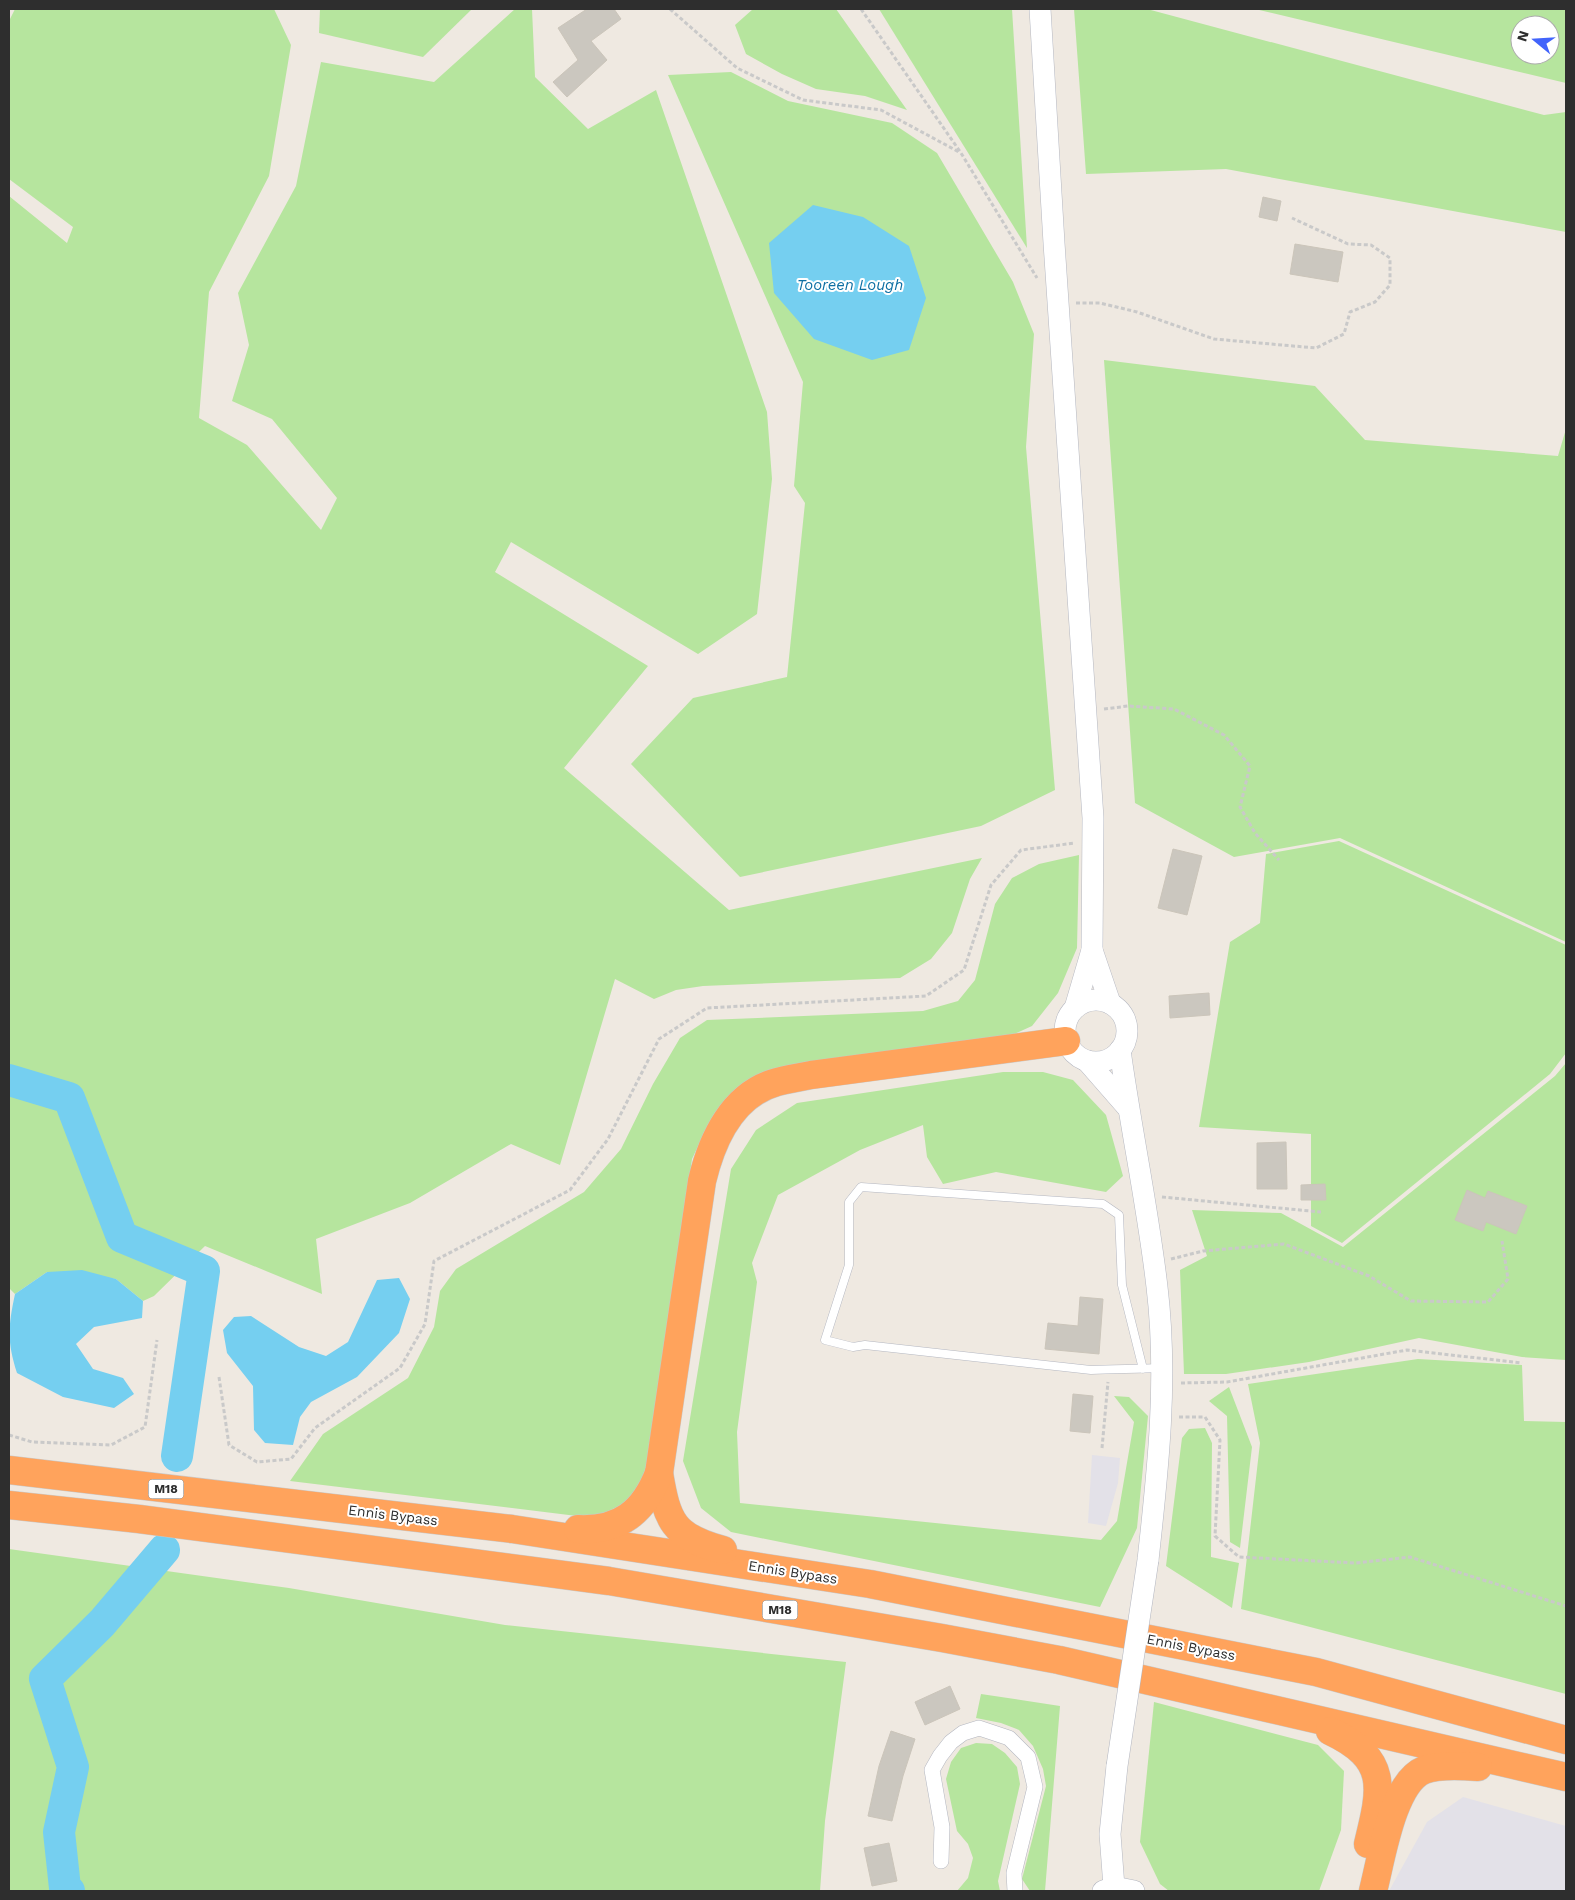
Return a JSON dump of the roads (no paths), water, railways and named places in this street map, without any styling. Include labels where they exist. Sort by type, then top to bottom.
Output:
[{"type":"highway","points":[[512,1529],[594,1528],[615,1525],[631,1516],[652,1490],[659,1473],[702,1181],[709,1152],[736,1107],[752,1094],[776,1082],[878,1064],[1066,1041]]},
{"type":"highway","name":"Ennis Bypass","points":[[9,1470],[512,1529],[870,1584],[1316,1672],[1566,1740]]},
{"type":"highway","points":[[659,1473],[668,1515],[680,1530],[697,1544],[870,1584]]},
{"type":"highway","name":"M18","points":[[9,1505],[158,1521],[609,1581],[1059,1660],[1554,1774]]},
{"type":"highway","points":[[1291,1713],[1346,1739],[1367,1755],[1377,1772],[1374,1821],[1356,1891]]},
{"type":"highway","points":[[1373,1891],[1395,1807],[1409,1782],[1424,1770],[1462,1766],[1554,1774]]},
{"type":"main road","points":[[1040,9],[1093,841],[1092,950],[1075,1008],[1067,1019],[1065,1032],[1066,1041],[1074,1054],[1087,1061],[1128,1108]]},
{"type":"main road","points":[[1092,950],[1110,1003]]},
{"type":"main road","points":[[1075,1008],[1086,1001],[1098,1000],[1110,1003],[1120,1010],[1126,1023],[1127,1038],[1120,1050],[1110,1059],[1099,1062],[1087,1061]]},
{"type":"main road","points":[[1117,1890],[1110,1834],[1117,1766],[1148,1560],[1158,1468],[1161,1416],[1156,1373],[1158,1288],[1120,1050]]},
{"type":"street","points":[[940,1860],[942,1827],[932,1770],[951,1742],[963,1732],[979,1728],[1009,1738],[1028,1757],[1035,1787],[1014,1874],[1015,1891]]},
{"type":"lane","points":[[861,1187],[1103,1204],[1118,1215],[1122,1284],[1156,1373],[1091,1370],[865,1345],[853,1347],[825,1340],[849,1265],[848,1202],[861,1187]]},
{"type":"water","name":"Tooreen Lough","points":[[813,205],[863,217],[909,246],[926,298],[909,350],[872,360],[814,339],[774,293],[769,243]]},
{"type":"water","points":[[82,1270],[116,1279],[143,1301],[142,1318],[94,1327],[76,1344],[93,1369],[123,1378],[134,1394],[114,1408],[63,1397],[17,1373],[14,1362],[10,1334],[15,1294],[47,1272]]},
{"type":"water","points":[[399,1278],[410,1299],[399,1333],[357,1377],[311,1402],[300,1417],[293,1445],[265,1443],[254,1430],[253,1386],[227,1353],[223,1330],[234,1317],[251,1316],[299,1347],[326,1356],[348,1342],[377,1280]]},
{"type":"waterway","points":[[9,1080],[69,1098],[122,1237],[204,1271],[177,1456]]},
{"type":"waterway","points":[[69,1891],[65,1888],[59,1832],[73,1767],[45,1679],[102,1623],[164,1550]]}]
